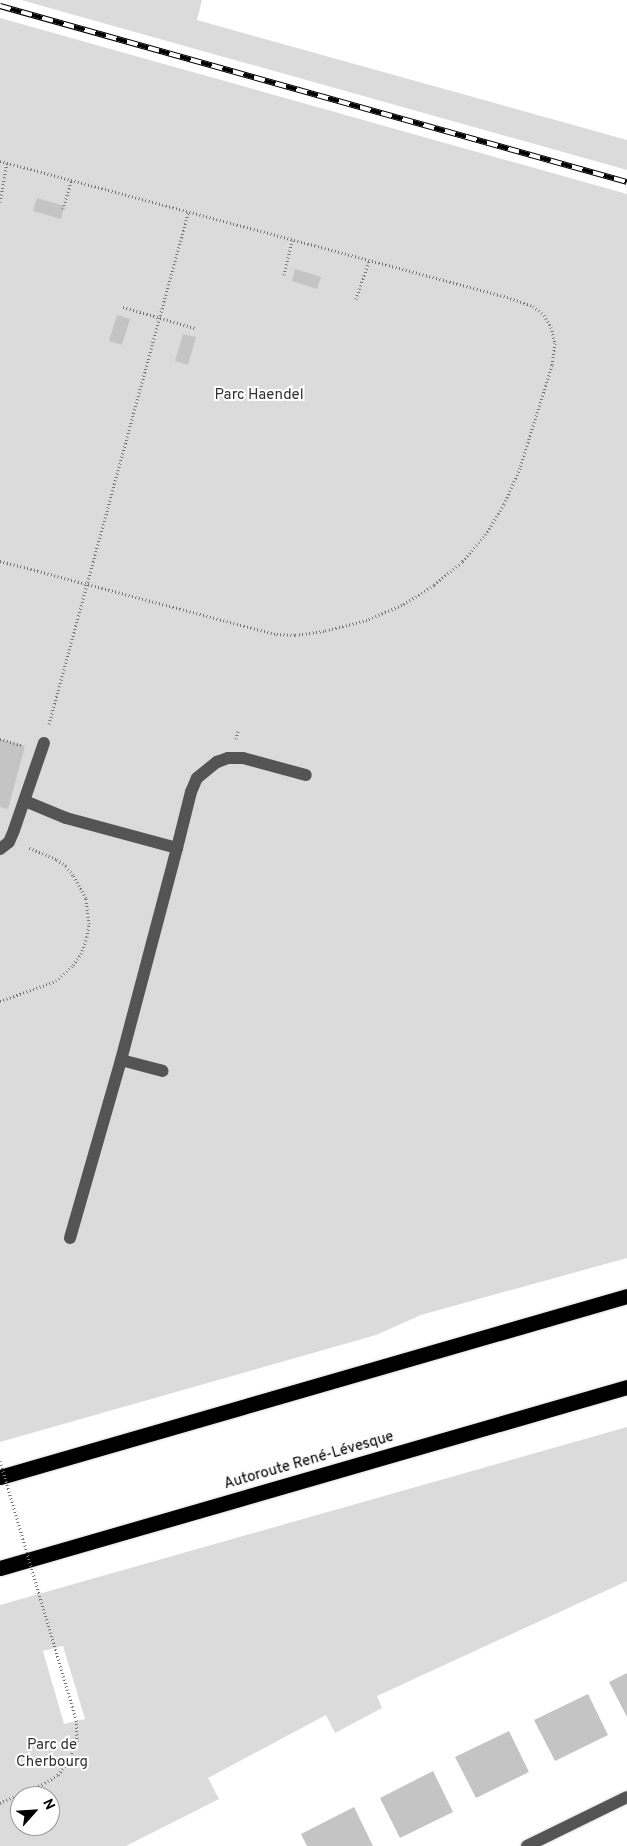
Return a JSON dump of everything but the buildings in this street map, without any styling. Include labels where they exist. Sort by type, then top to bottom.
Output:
[{"type":"highway","points":[[0,1477],[627,1296]]},
{"type":"highway","name":"Autoroute René-Lévesque","points":[[0,1568],[627,1386]]},
{"type":"street","points":[[0,849],[9,842],[25,802],[44,743]]},
{"type":"street","points":[[70,1238],[121,1060],[191,792],[197,778],[217,762],[228,758],[242,758],[306,775]]},
{"type":"street","points":[[25,802],[66,818],[177,848]]},
{"type":"street","points":[[121,1060],[163,1071]]},
{"type":"street","points":[[528,1846],[627,1797]]},
{"type":"path","points":[[0,161],[532,306],[544,315],[551,327],[555,343],[552,365],[535,424],[504,504],[486,534],[462,562],[434,585],[402,605],[367,620],[324,631],[295,635],[275,634],[87,586],[0,561]]},
{"type":"path","points":[[0,202],[7,163]]},
{"type":"path","points":[[63,209],[71,181]]},
{"type":"path","points":[[44,743],[188,213]]},
{"type":"path","points":[[284,275],[292,240]]},
{"type":"path","points":[[356,299],[369,261]]},
{"type":"path","points":[[123,307],[195,328]]},
{"type":"path","points":[[0,1001],[43,987],[62,976],[81,954],[88,931],[86,898],[74,875],[56,859],[21,845]]},
{"type":"path","points":[[0,1461],[76,1719],[77,1742],[69,1760],[58,1775],[45,1784],[0,1804]]},
{"type":"green space","points":[[21,0],[202,0],[197,20],[627,140],[627,170]]},
{"type":"green space","name":"Parc Haendel","points":[[0,18],[627,194],[627,1258],[421,1315],[376,1335],[0,1442]]},
{"type":"green space","name":"Parc de Cherbourg","points":[[627,1427],[627,1581],[377,1696],[382,1708],[335,1733],[326,1715],[208,1778],[219,1799],[126,1846],[0,1846],[0,1605]],"holes":[[[63,1646],[85,1719],[64,1724],[43,1651]]]},
{"type":"railway","points":[[0,6],[627,182]]}]
